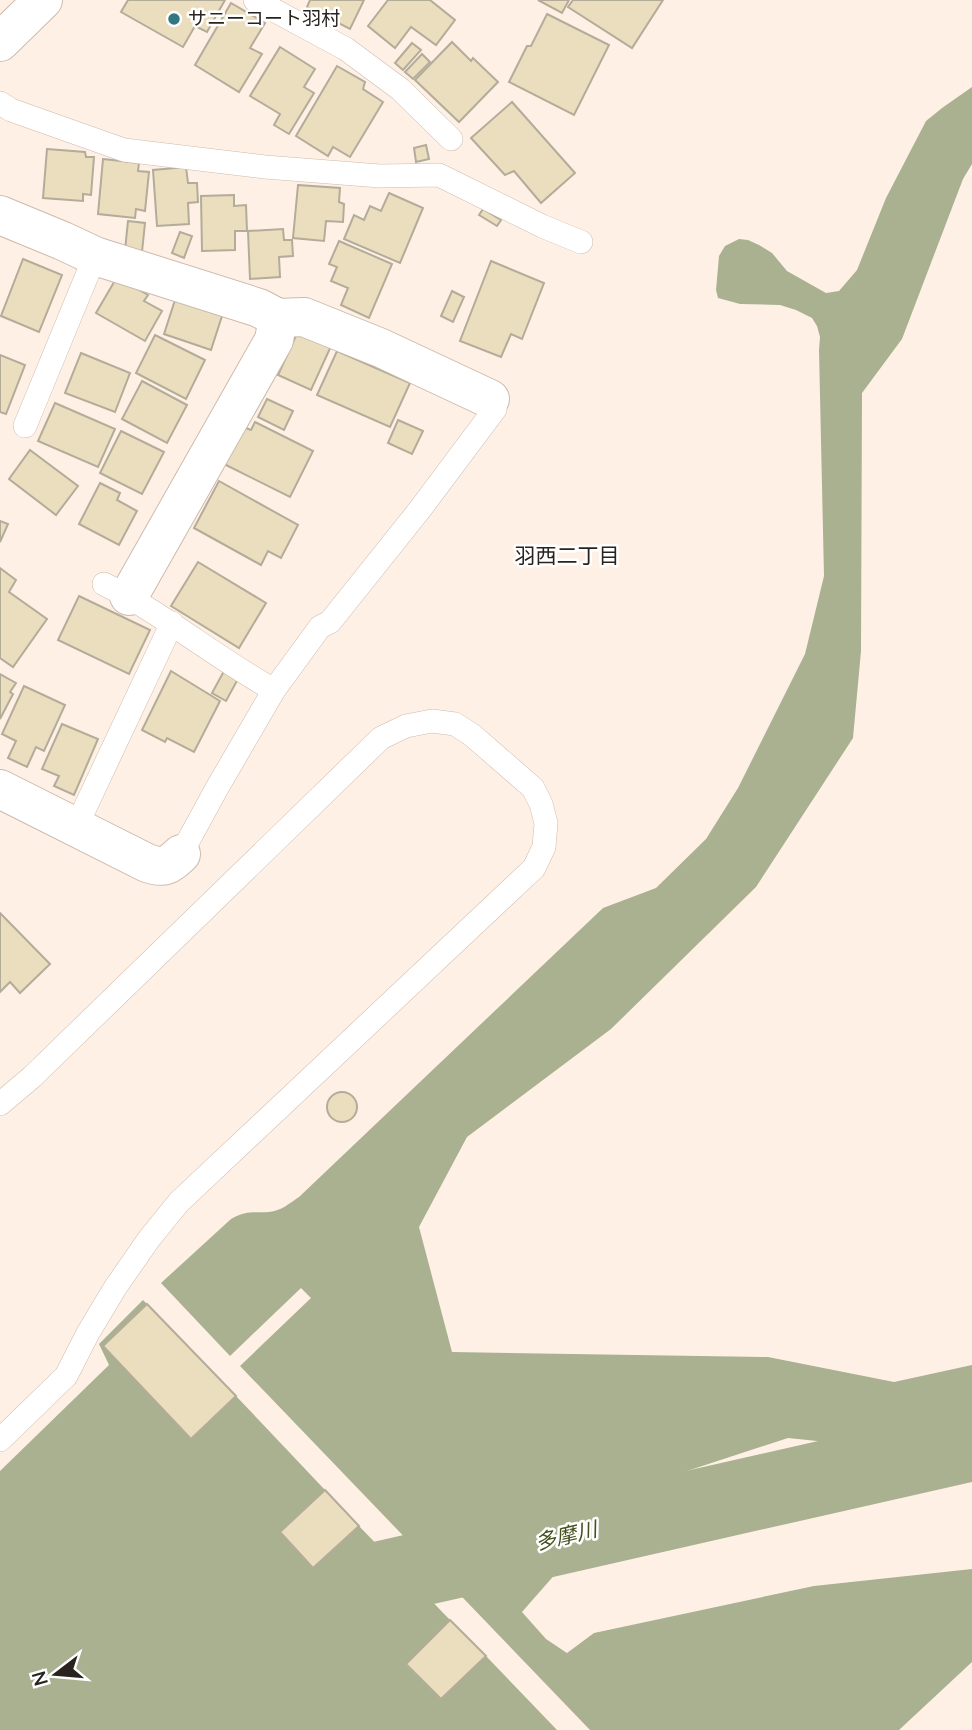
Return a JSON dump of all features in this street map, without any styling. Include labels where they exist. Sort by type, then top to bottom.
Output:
[{"type":"street","points":[[0,42],[43,0]]},
{"type":"street","points":[[0,215],[94,256],[259,308],[278,318],[304,317],[381,348],[490,399]]},
{"type":"street","points":[[116,590],[274,340],[278,318]]},
{"type":"street","points":[[0,789],[147,863],[159,867],[170,864],[181,854]]},
{"type":"lane","points":[[255,0],[346,49],[400,89],[450,139]]},
{"type":"lane","points":[[0,103],[11,110],[124,150],[380,176],[439,175],[580,242]]},
{"type":"lane","points":[[25,426],[94,256]]},
{"type":"lane","points":[[181,854],[274,690],[320,627],[330,622],[413,518],[495,409],[490,399]]},
{"type":"lane","points":[[116,590],[274,690]]},
{"type":"lane","points":[[76,827],[172,623]]},
{"type":"lane","points":[[0,1104],[32,1077],[381,738],[406,726],[432,721],[455,724],[472,735],[533,789],[541,804],[546,823],[544,848],[534,868],[179,1202],[115,1288],[66,1376],[0,1440]]},
{"type":"water","points":[[972,87],[972,164],[963,179],[902,339],[862,393],[861,651],[853,738],[756,887],[611,1029],[467,1137],[419,1227],[452,1352],[768,1357],[894,1382],[972,1365],[972,1457],[788,1438],[629,1490],[522,1612],[546,1639],[567,1653],[594,1633],[814,1586],[972,1569],[972,1662],[899,1730],[590,1730],[240,1366],[311,1298],[301,1288],[230,1356],[161,1283],[231,1219],[246,1213],[277,1210],[299,1197],[603,908],[656,888],[706,839],[738,788],[805,654],[824,576],[820,337],[817,326],[812,318],[780,305],[740,304],[718,298],[716,290],[719,256],[725,246],[739,239],[748,240],[772,253],[787,271],[826,293],[839,291],[857,270],[886,198],[926,121]]},
{"type":"water","points":[[143,1300],[147,1304],[103,1346],[236,1396],[325,1490],[281,1532],[313,1568],[359,1526],[450,1620],[406,1665],[441,1699],[486,1656],[557,1730],[0,1730],[0,1471],[109,1365],[99,1344]]},
{"type":"building","name":"サニーコート羽村","points":[[128,0],[225,0],[207,32],[195,26],[183,47],[121,12]]},
{"type":"building","points":[[310,0],[364,0],[350,29],[307,7]]},
{"type":"building","points":[[388,0],[430,0],[455,20],[436,45],[411,27],[395,48],[368,26]]},
{"type":"building","points":[[538,0],[569,0],[562,13]]},
{"type":"building","points":[[573,0],[663,0],[632,48],[568,7]]},
{"type":"building","points":[[231,3],[265,23],[250,48],[262,54],[239,92],[195,65]]},
{"type":"building","points":[[547,14],[609,45],[574,115],[509,82]]},
{"type":"building","points":[[452,42],[498,82],[459,122],[415,80]]},
{"type":"building","points":[[412,43],[421,50],[403,70],[395,63]]},
{"type":"building","points":[[280,47],[315,69],[304,87],[314,93],[289,134],[274,125],[280,114],[250,96]]},
{"type":"building","points":[[422,54],[430,62],[413,79],[405,72]]},
{"type":"building","points":[[337,66],[365,82],[363,89],[383,102],[350,157],[333,147],[328,156],[296,136]]},
{"type":"building","points":[[512,102],[575,173],[541,203],[514,171],[505,175],[471,138]]},
{"type":"building","points":[[426,145],[429,159],[416,162],[414,148]]},
{"type":"building","points":[[47,149],[85,152],[86,157],[94,157],[91,195],[83,194],[83,201],[43,198]]},
{"type":"building","points":[[103,159],[139,163],[138,171],[149,172],[145,211],[136,209],[135,218],[98,214]]},
{"type":"building","points":[[186,167],[188,183],[197,183],[198,202],[188,203],[189,224],[157,226],[153,170]]},
{"type":"building","points":[[298,185],[340,188],[339,202],[344,204],[343,222],[326,221],[324,241],[293,238]]},
{"type":"building","points":[[389,193],[423,208],[400,263],[344,239],[354,215],[364,220],[370,206],[381,211]]},
{"type":"building","points":[[234,195],[234,206],[246,205],[247,231],[235,231],[235,250],[202,251],[201,196]]},
{"type":"building","points":[[483,209],[501,220],[497,226],[479,215]]},
{"type":"building","points":[[128,221],[145,223],[142,252],[125,250]]},
{"type":"building","points":[[283,229],[284,240],[292,240],[293,256],[279,257],[280,277],[250,279],[248,231]]},
{"type":"building","points":[[180,232],[192,236],[184,258],[172,253]]},
{"type":"building","points":[[339,241],[392,264],[369,318],[341,305],[348,288],[331,281],[337,267],[329,264]]},
{"type":"building","points":[[23,259],[62,275],[39,332],[1,316]]},
{"type":"building","points":[[491,261],[544,283],[522,339],[511,334],[501,357],[460,341]]},
{"type":"building","points":[[117,277],[148,295],[144,301],[162,311],[145,341],[96,313]]},
{"type":"building","points":[[452,291],[464,297],[453,322],[441,316]]},
{"type":"building","points":[[176,297],[223,313],[211,350],[164,334]]},
{"type":"building","points":[[299,329],[332,344],[311,390],[278,375]]},
{"type":"building","points":[[155,335],[205,360],[186,399],[136,373]]},
{"type":"building","points":[[337,351],[410,383],[390,427],[317,395]]},
{"type":"building","points":[[81,353],[130,373],[115,412],[65,393]]},
{"type":"building","points":[[0,355],[25,365],[6,414],[0,412]]},
{"type":"building","points":[[142,381],[187,405],[167,443],[122,419]]},
{"type":"building","points":[[267,399],[293,411],[284,430],[258,417]]},
{"type":"building","points":[[55,403],[115,429],[98,467],[38,441]]},
{"type":"building","points":[[398,420],[423,431],[412,454],[388,443]]},
{"type":"building","points":[[255,422],[313,451],[290,497],[224,464],[243,427],[251,430]]},
{"type":"building","points":[[121,431],[164,452],[142,494],[100,473]]},
{"type":"building","points":[[30,450],[78,486],[56,515],[9,479]]},
{"type":"building","points":[[219,481],[298,525],[281,558],[268,551],[261,565],[194,528]]},
{"type":"building","points":[[100,483],[120,493],[117,500],[137,511],[119,545],[79,524]]},
{"type":"building","points":[[0,521],[8,524],[0,542]]},
{"type":"building","points":[[198,562],[266,603],[239,648],[171,606]]},
{"type":"building","points":[[0,568],[16,580],[9,592],[47,619],[13,667],[0,658]]},
{"type":"building","points":[[79,596],[150,630],[129,674],[58,640]]},
{"type":"building","points":[[171,671],[220,701],[194,752],[167,738],[165,742],[142,730]]},
{"type":"building","points":[[224,671],[238,679],[226,701],[212,693]]},
{"type":"building","points":[[0,674],[16,683],[0,719]]},
{"type":"building","points":[[24,686],[65,705],[44,751],[36,747],[27,767],[8,758],[16,741],[2,734]]},
{"type":"building","points":[[62,724],[98,739],[74,795],[54,786],[59,776],[42,769]]},
{"type":"building","points":[[0,913],[50,964],[20,993],[10,982],[0,992]]},
{"type":"building","points":[[342,1092],[353,1096],[357,1107],[353,1118],[342,1122],[331,1118],[327,1107],[331,1096]]},
{"type":"building","points":[[147,1304],[236,1396],[191,1439],[103,1346]]},
{"type":"building","points":[[325,1490],[359,1526],[313,1568],[280,1532]]},
{"type":"building","points":[[450,1620],[486,1656],[441,1699],[406,1664]]},
{"type":"waterway","name":"多摩川","points":[[215,1730],[232,1706],[368,1581],[972,1444]]},
{"type":"place","name":"サニーコート羽村","points":[[174,19]]},
{"type":"district","name":"羽西二丁目","points":[[567,556]]}]
